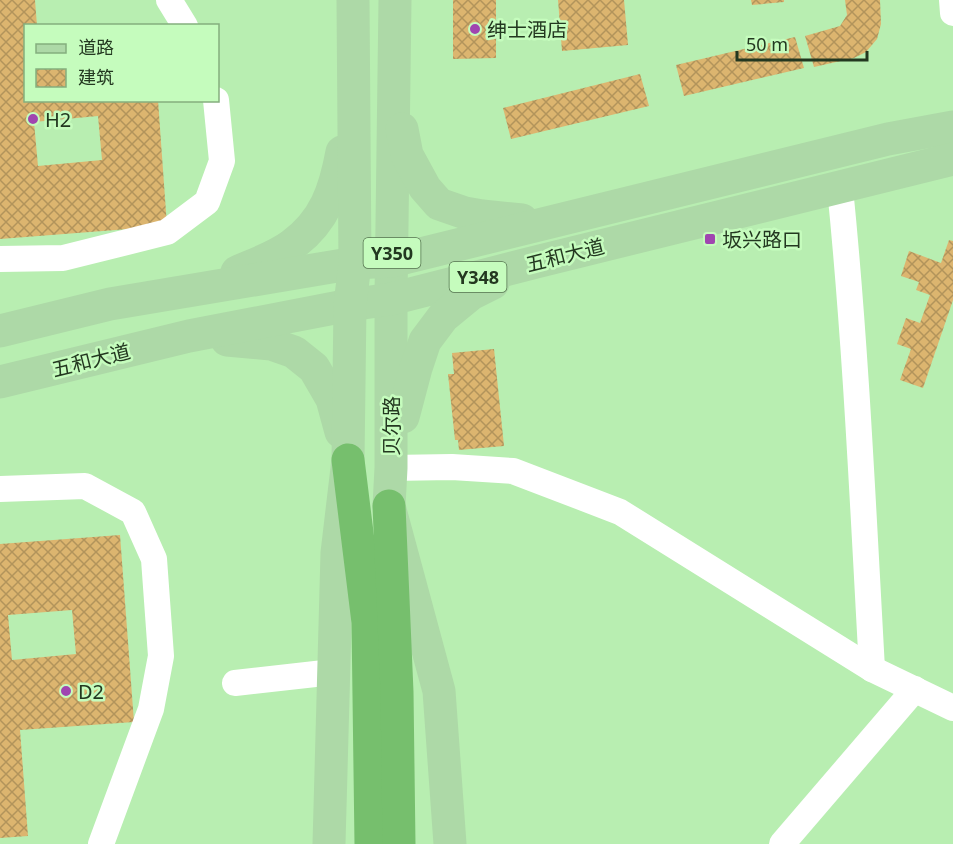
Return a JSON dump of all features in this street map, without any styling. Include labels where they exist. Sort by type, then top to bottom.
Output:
[{"type":"highway","points":[[348,460],[369,633],[371,833]]},
{"type":"highway","points":[[389,506],[397,692],[399,844]]},
{"type":"main road","name":"Y350","points":[[329,844],[336,553],[348,460],[350,305],[355,263],[353,0]]},
{"type":"main road","name":"贝尔路","points":[[395,0],[392,468],[389,506],[439,691],[450,844]]},
{"type":"main road","points":[[199,289],[292,246],[316,224],[328,202],[339,168],[353,76]]},
{"type":"main road","points":[[394,87],[407,155],[425,188],[439,204],[482,216],[548,222]]},
{"type":"main road","name":"五和大道","points":[[0,331],[110,304],[355,263],[392,261],[888,139],[953,127]]},
{"type":"main road","name":"五和大道","points":[[0,382],[189,336],[392,299],[953,159]]},
{"type":"main road","points":[[392,468],[408,396],[425,340],[443,316],[471,294],[536,262]]},
{"type":"main road","points":[[189,336],[271,344],[294,352],[314,368],[332,399],[348,460]]},
{"type":"street","points":[[169,0],[183,24]]},
{"type":"street","points":[[952,0],[953,13]]},
{"type":"street","points":[[0,259],[63,258],[167,232],[207,202],[219,171],[222,161],[216,102]]},
{"type":"street","points":[[840,188],[860,461],[872,669]]},
{"type":"street","points":[[392,468],[452,467],[513,471],[620,512],[872,669],[953,708]]},
{"type":"street","points":[[0,489],[85,486],[133,512],[154,559],[161,656],[151,709],[101,844]]},
{"type":"street","points":[[235,683],[333,672]]},
{"type":"street","points":[[782,844],[915,689]]},
{"type":"building","name":"H2","points":[[0,0],[35,0],[37,24],[24,24],[24,102],[158,102],[167,226],[0,239]],"holes":[[[98,116],[102,160],[38,166],[34,122]]]},
{"type":"building","name":"绅士酒店","points":[[453,0],[496,0],[496,58],[453,59]]},
{"type":"building","points":[[558,0],[624,0],[628,45],[562,51]]},
{"type":"building","points":[[751,0],[784,0],[784,2],[752,5]]},
{"type":"building","points":[[845,0],[880,0],[881,24],[877,39],[866,52],[854,58],[814,67],[805,36],[840,26],[847,15]]},
{"type":"building","points":[[795,37],[804,68],[684,96],[676,65]]},
{"type":"building","points":[[640,74],[649,106],[511,139],[503,108]]},
{"type":"building","points":[[949,240],[953,241],[953,300],[923,388],[900,380],[911,349],[897,344],[906,318],[920,323],[930,295],[916,290],[919,282],[901,276],[909,251],[941,263]]},
{"type":"building","points":[[494,349],[504,446],[459,450],[458,440],[455,440],[448,374],[454,374],[452,353]]},
{"type":"building","name":"D2","points":[[120,535],[134,722],[20,730],[28,836],[0,838],[0,544]],"holes":[[[72,610],[76,654],[12,660],[8,615]]]},
{"type":"place","name":"绅士酒店","points":[[475,29]]},
{"type":"place","name":"H2","points":[[33,119]]},
{"type":"place","name":"坂兴路口","points":[[710,239]]},
{"type":"place","name":"D2","points":[[66,691]]}]
